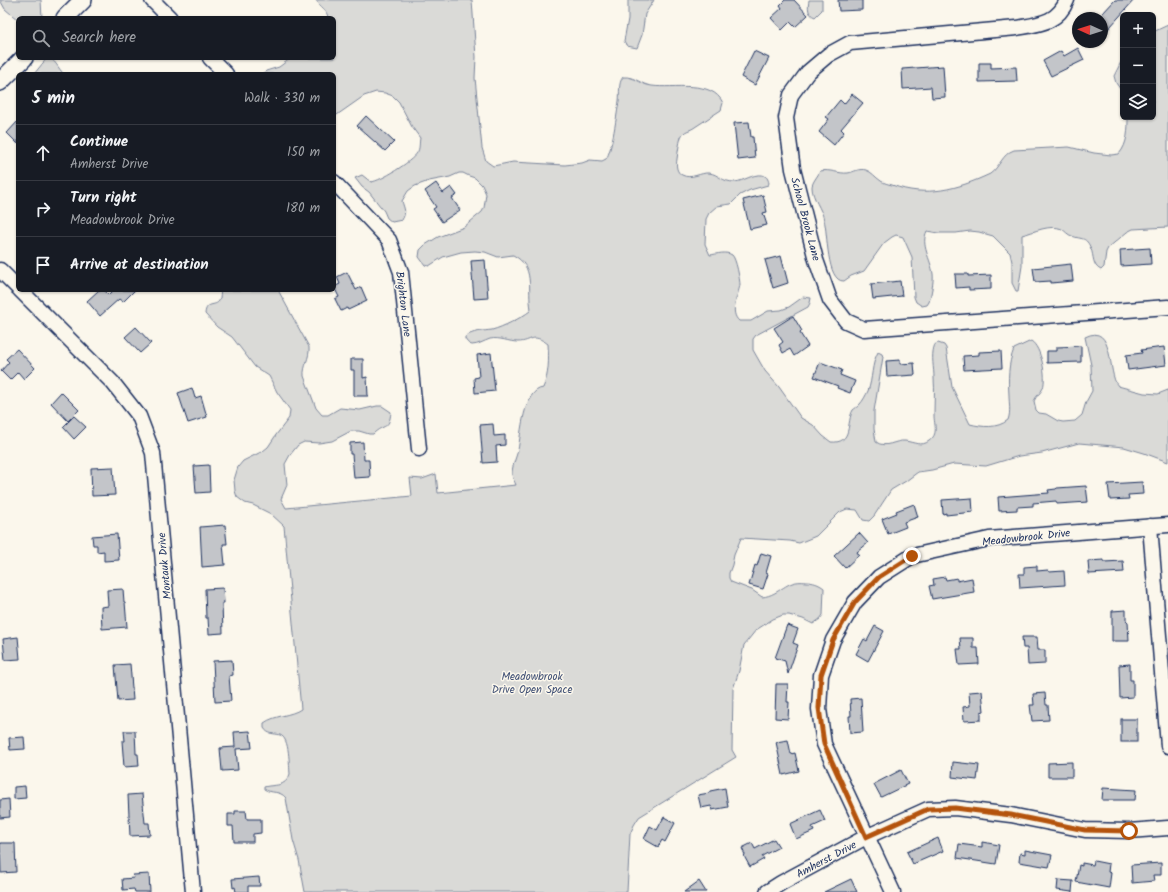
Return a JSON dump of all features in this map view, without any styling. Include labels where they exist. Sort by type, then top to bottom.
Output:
[{"type":"street","points":[[67,16],[83,0]]},
{"type":"street","points":[[152,0],[168,16]]},
{"type":"street","name":"School Brook Lane","points":[[1067,0],[1066,4],[1053,20],[1017,28],[850,43],[828,55],[808,72],[791,95],[786,118],[793,169],[816,260],[830,300],[846,321],[864,329],[1168,307]]},
{"type":"street","points":[[0,82],[22,60]]},
{"type":"street","points":[[212,60],[224,72]]},
{"type":"street","name":"Brighton Lane","points":[[336,184],[390,240],[401,272],[420,449]]},
{"type":"street","name":"Montauk Drive","points":[[0,270],[16,286]]},
{"type":"street","name":"Montauk Drive","points":[[22,292],[113,384],[139,416],[153,453],[193,892]]},
{"type":"street","name":"Meadowbrook Drive","points":[[893,892],[866,837],[824,744],[819,708],[821,675],[833,640],[855,602],[879,577],[912,556],[989,539],[1168,525]]},
{"type":"street","points":[[1150,526],[1168,746]]},
{"type":"street","name":"Amherst Drive","points":[[767,892],[866,837],[928,809],[955,808],[1011,815],[1085,830],[1129,831],[1168,828]]},
{"type":"green space","points":[[0,0],[41,0],[42,16],[16,16],[16,18],[5,9]]},
{"type":"green space","name":"Meadowbrook Drive Open Space","points":[[316,0],[472,0],[476,57],[475,78],[482,148],[486,161],[493,166],[513,162],[565,165],[582,163],[590,160],[602,161],[606,159],[612,140],[619,101],[621,79],[623,77],[631,78],[652,86],[701,88],[718,96],[723,103],[721,110],[682,135],[677,161],[678,170],[680,174],[689,177],[709,173],[730,182],[735,182],[758,175],[764,175],[768,179],[768,185],[750,190],[740,195],[731,204],[717,206],[709,213],[706,219],[705,244],[710,255],[727,253],[732,255],[735,260],[740,285],[734,309],[736,317],[739,321],[751,321],[768,311],[781,310],[789,307],[803,297],[811,298],[808,307],[756,335],[753,339],[753,350],[765,371],[779,387],[801,418],[813,425],[831,442],[843,440],[846,436],[853,410],[861,403],[868,391],[874,362],[878,352],[882,354],[883,357],[874,411],[876,442],[883,445],[901,441],[923,444],[932,438],[935,432],[933,351],[935,345],[938,343],[944,345],[946,348],[952,387],[970,424],[979,426],[994,426],[1008,420],[1010,411],[1009,372],[1012,355],[1014,349],[1031,341],[1038,349],[1044,369],[1043,388],[1034,401],[1036,410],[1039,413],[1046,414],[1058,421],[1075,421],[1082,415],[1086,402],[1092,391],[1091,365],[1085,337],[1095,334],[1101,337],[1106,343],[1109,351],[1112,371],[1118,386],[1144,393],[1158,394],[1168,390],[1168,462],[1124,447],[1079,443],[1042,453],[1019,456],[986,466],[954,464],[918,472],[891,490],[869,521],[863,520],[857,510],[847,509],[840,512],[816,536],[799,543],[790,541],[741,538],[729,573],[731,582],[752,590],[762,597],[768,596],[793,583],[809,582],[820,585],[824,588],[823,615],[813,624],[803,619],[783,615],[773,619],[756,630],[744,645],[739,671],[733,689],[732,750],[736,757],[639,817],[630,834],[627,892],[305,892],[299,860],[293,840],[286,798],[281,794],[264,789],[264,787],[279,785],[285,782],[290,774],[286,741],[280,735],[267,732],[264,728],[264,723],[273,718],[293,713],[301,709],[284,526],[271,514],[253,505],[245,503],[237,497],[234,480],[238,467],[243,461],[268,447],[289,418],[290,410],[277,392],[269,376],[255,367],[232,337],[217,327],[205,314],[207,307],[219,301],[221,292],[279,292],[309,347],[304,376],[316,408],[322,415],[328,415],[340,408],[360,410],[377,406],[382,406],[391,412],[389,422],[373,434],[351,431],[332,441],[319,443],[304,442],[298,445],[285,464],[287,485],[281,499],[286,508],[412,496],[410,478],[422,479],[436,474],[438,493],[516,485],[512,477],[512,471],[518,450],[524,414],[531,396],[536,391],[543,388],[548,361],[548,344],[543,340],[532,338],[523,342],[518,342],[490,339],[472,345],[465,339],[465,337],[471,334],[501,327],[530,311],[528,272],[520,260],[513,255],[498,257],[485,252],[475,251],[461,252],[443,257],[429,266],[425,265],[419,257],[420,250],[425,245],[438,237],[464,227],[482,212],[486,194],[482,185],[475,178],[459,173],[450,177],[429,181],[415,186],[408,191],[402,201],[405,212],[404,217],[402,220],[392,222],[387,218],[384,211],[369,192],[362,187],[355,178],[362,175],[371,182],[376,181],[402,166],[414,157],[418,151],[420,138],[412,127],[399,102],[393,96],[376,92],[364,96],[336,116],[336,72],[265,72],[279,67],[288,60],[336,60],[336,16],[327,16],[325,10]]},
{"type":"green space","points":[[628,0],[654,0],[645,14],[642,35],[637,48],[627,46],[624,41],[628,19]]},
{"type":"green space","points":[[809,0],[822,0],[822,10],[815,17],[809,12]]},
{"type":"green space","points":[[1168,25],[1168,227],[1133,229],[1127,232],[1108,248],[1104,267],[1101,270],[1096,266],[1091,249],[1087,242],[1083,239],[1068,234],[1062,229],[1052,227],[1022,235],[1022,266],[1018,291],[1016,291],[1012,283],[1012,262],[1010,253],[993,236],[970,231],[938,233],[927,231],[925,236],[925,247],[932,268],[933,280],[929,302],[927,305],[922,306],[916,302],[914,297],[912,257],[903,237],[896,235],[884,243],[864,271],[851,276],[844,281],[838,279],[834,274],[829,255],[824,220],[812,191],[813,183],[820,171],[850,173],[859,170],[866,170],[886,183],[905,189],[930,191],[954,188],[990,174],[1007,154],[1014,150],[1069,147],[1094,153],[1111,155],[1119,154],[1126,141],[1128,120],[1156,120],[1156,31]]},
{"type":"green space","points":[[45,60],[52,60],[62,72],[36,72]]},
{"type":"green space","points":[[1120,64],[1120,89],[1116,83],[1114,76]]},
{"type":"building","points":[[785,0],[794,0],[808,15],[795,27],[790,22],[782,30],[771,18],[782,8],[780,5]]},
{"type":"building","points":[[838,0],[862,0],[862,10],[839,11]]},
{"type":"building","points":[[1115,0],[1134,0],[1123,12],[1120,12],[1120,16],[1108,29],[1108,12],[1104,12]]},
{"type":"building","points":[[1078,48],[1084,60],[1051,76],[1043,61],[1061,51],[1064,56]]},
{"type":"building","points":[[754,51],[769,58],[755,85],[741,77]]},
{"type":"building","points":[[979,63],[991,63],[991,68],[1016,67],[1017,81],[979,82]]},
{"type":"building","points":[[943,66],[945,97],[932,98],[931,87],[903,89],[902,69]]},
{"type":"building","points":[[852,94],[863,103],[841,129],[844,132],[834,145],[819,132],[829,119],[826,117],[840,100],[844,104]]},
{"type":"building","points":[[366,116],[394,142],[385,151],[357,126]]},
{"type":"building","points":[[749,122],[751,137],[753,137],[755,158],[738,160],[734,123]]},
{"type":"building","points":[[16,123],[16,142],[7,133]]},
{"type":"building","points":[[436,183],[443,193],[451,187],[457,195],[452,198],[460,210],[442,222],[433,209],[436,207],[425,191]]},
{"type":"building","points":[[763,195],[767,212],[763,213],[767,225],[750,229],[743,200]]},
{"type":"building","points":[[1150,248],[1151,264],[1121,266],[1120,250]]},
{"type":"building","points":[[781,256],[788,283],[773,288],[765,260]]},
{"type":"building","points":[[485,260],[488,298],[474,299],[471,261]]},
{"type":"building","points":[[1071,264],[1073,281],[1051,283],[1051,281],[1035,282],[1033,268]]},
{"type":"building","points":[[347,272],[356,290],[361,287],[367,301],[348,310],[347,308],[341,311],[335,299],[339,297],[336,291],[336,286],[340,284],[337,277]]},
{"type":"building","points":[[955,274],[968,274],[968,276],[991,275],[991,289],[969,290],[969,287],[956,288]]},
{"type":"building","points":[[900,281],[902,296],[873,299],[871,284]]},
{"type":"building","points":[[97,292],[106,292],[109,295],[112,292],[133,292],[123,302],[119,299],[100,316],[87,301]]},
{"type":"building","points":[[793,316],[802,331],[800,333],[808,346],[794,356],[790,349],[783,353],[779,345],[783,342],[774,328]]},
{"type":"building","points":[[136,327],[151,343],[140,353],[125,337]]},
{"type":"building","points":[[1081,346],[1081,362],[1047,363],[1047,351],[1057,351],[1057,347]]},
{"type":"building","points":[[1164,347],[1166,365],[1128,370],[1126,355],[1142,353],[1141,350]]},
{"type":"building","points":[[17,349],[35,368],[24,379],[18,372],[10,380],[1,371],[9,362],[6,359]]},
{"type":"building","points":[[1001,351],[1002,368],[964,370],[963,356],[979,355],[979,352]]},
{"type":"building","points":[[491,353],[495,391],[475,393],[474,378],[479,377],[477,355]]},
{"type":"building","points":[[351,359],[363,359],[363,378],[367,377],[368,396],[354,396],[354,370],[351,370]]},
{"type":"building","points":[[900,360],[900,364],[914,363],[915,375],[887,377],[886,361]]},
{"type":"building","points":[[820,362],[842,370],[840,375],[855,381],[850,393],[837,388],[838,386],[814,377]]},
{"type":"building","points":[[192,388],[195,398],[201,396],[207,417],[188,423],[178,393]]},
{"type":"building","points":[[61,392],[79,410],[68,421],[51,403]]},
{"type":"building","points":[[74,416],[86,427],[74,439],[63,427]]},
{"type":"building","points":[[493,424],[494,436],[505,435],[505,445],[496,446],[497,462],[483,463],[480,425]]},
{"type":"building","points":[[363,442],[364,460],[369,460],[370,477],[354,478],[352,454],[350,454],[350,443]]},
{"type":"building","points":[[209,465],[210,492],[196,493],[194,466]]},
{"type":"building","points":[[113,467],[115,495],[92,496],[91,468]]},
{"type":"building","points":[[1142,482],[1143,494],[1128,495],[1129,499],[1110,500],[1108,484]]},
{"type":"building","points":[[1086,486],[1088,502],[1057,504],[1056,501],[1033,503],[1033,506],[1017,507],[1017,510],[999,511],[998,497],[1049,493],[1048,490],[1057,488]]},
{"type":"building","points":[[972,498],[973,512],[943,514],[942,500]]},
{"type":"building","points":[[914,504],[918,517],[904,522],[906,527],[888,534],[882,519],[897,513],[896,511]]},
{"type":"building","points":[[225,525],[227,544],[223,544],[225,565],[202,567],[200,527]]},
{"type":"building","points":[[859,533],[868,543],[857,552],[859,555],[845,568],[834,556]]},
{"type":"building","points":[[117,534],[119,560],[104,561],[104,551],[97,552],[97,545],[93,545],[92,536]]},
{"type":"building","points":[[761,553],[771,556],[766,573],[768,574],[763,589],[749,585],[755,565],[757,566]]},
{"type":"building","points":[[1104,560],[1104,562],[1123,561],[1124,572],[1089,574],[1088,561]]},
{"type":"building","points":[[1037,566],[1037,571],[1064,571],[1065,585],[1020,588],[1019,574],[1024,574],[1024,567]]},
{"type":"building","points":[[945,577],[946,580],[957,578],[957,581],[972,578],[974,592],[932,599],[929,586],[934,585],[933,579]]},
{"type":"building","points":[[223,588],[223,633],[209,634],[208,618],[206,618],[205,589]]},
{"type":"building","points":[[123,589],[127,627],[102,629],[101,607],[108,606],[107,590]]},
{"type":"building","points":[[1126,610],[1129,641],[1112,641],[1112,611]]},
{"type":"building","points":[[787,625],[798,629],[793,643],[798,645],[788,674],[785,661],[775,658]]},
{"type":"building","points":[[875,626],[884,631],[868,661],[856,654],[864,639],[867,641]]},
{"type":"building","points":[[18,637],[20,659],[5,660],[3,639]]},
{"type":"building","points":[[1022,637],[1037,637],[1038,650],[1045,650],[1045,664],[1028,665],[1027,648],[1023,648]]},
{"type":"building","points":[[960,638],[973,638],[973,648],[978,648],[979,664],[959,665],[957,649],[961,649]]},
{"type":"building","points":[[232,660],[233,675],[229,676],[231,701],[215,702],[213,661]]},
{"type":"building","points":[[130,664],[133,700],[118,701],[115,665]]},
{"type":"building","points":[[1130,664],[1130,680],[1133,680],[1133,697],[1120,698],[1119,665]]},
{"type":"building","points":[[776,684],[788,684],[788,719],[775,718]]},
{"type":"building","points":[[982,691],[984,711],[981,712],[981,720],[964,721],[963,707],[970,706],[969,692]]},
{"type":"building","points":[[1045,693],[1046,705],[1048,705],[1049,720],[1032,721],[1030,705],[1034,705],[1033,694]]},
{"type":"building","points":[[861,698],[863,732],[850,733],[850,699]]},
{"type":"building","points":[[1121,719],[1137,719],[1137,742],[1121,742]]},
{"type":"building","points":[[124,731],[135,731],[136,754],[138,754],[139,766],[124,767],[122,741],[125,741]]},
{"type":"building","points":[[250,731],[252,748],[236,749],[238,770],[222,771],[220,748],[235,747],[234,732]]},
{"type":"building","points":[[24,737],[25,749],[10,750],[9,738]]},
{"type":"building","points":[[788,740],[791,754],[795,753],[799,771],[783,775],[776,742]]},
{"type":"building","points":[[953,762],[979,765],[977,780],[952,777]]},
{"type":"building","points":[[1072,762],[1072,777],[1048,777],[1048,763]]},
{"type":"building","points":[[901,770],[908,784],[881,797],[874,784]]},
{"type":"building","points":[[25,786],[26,798],[14,799],[14,787]]},
{"type":"building","points":[[725,788],[728,807],[712,810],[711,806],[701,808],[698,795]]},
{"type":"building","points":[[1103,788],[1136,790],[1135,800],[1102,800]]},
{"type":"building","points":[[142,794],[145,823],[149,823],[150,835],[130,836],[128,795]]},
{"type":"building","points":[[9,799],[10,817],[0,818],[0,800]]},
{"type":"building","points":[[820,810],[825,821],[812,827],[814,831],[796,839],[790,824]]},
{"type":"building","points":[[235,811],[246,811],[247,819],[261,819],[261,833],[253,834],[253,842],[234,842],[233,826],[228,826],[228,814],[235,814]]},
{"type":"building","points":[[664,817],[675,823],[665,842],[662,840],[658,847],[644,839],[650,826],[657,830]]},
{"type":"building","points":[[938,838],[943,851],[913,864],[907,852]]},
{"type":"building","points":[[774,839],[779,847],[762,856],[764,859],[750,867],[744,856],[745,855],[742,848],[752,843],[755,849]]},
{"type":"building","points":[[982,842],[999,845],[996,864],[957,858],[959,844],[982,847]]},
{"type":"building","points":[[0,843],[15,843],[16,872],[1,873]]},
{"type":"building","points":[[1025,850],[1052,855],[1049,867],[1019,862],[1020,853],[1025,854]]},
{"type":"building","points":[[1094,861],[1109,864],[1108,872],[1111,873],[1109,888],[1076,882],[1079,865],[1082,866],[1082,863],[1093,865]]},
{"type":"building","points":[[1161,863],[1161,875],[1153,875],[1154,881],[1132,883],[1131,865]]},
{"type":"building","points":[[149,874],[150,892],[135,892],[134,889],[123,890],[122,879],[134,878],[133,875]]},
{"type":"building","points":[[259,877],[260,886],[248,886],[248,892],[236,892],[235,887],[233,888],[232,879]]},
{"type":"building","points":[[851,879],[857,892],[824,892]]},
{"type":"building","points":[[1058,880],[1073,881],[1072,892],[1057,890]]},
{"type":"building","points":[[699,881],[706,892],[684,892]]},
{"type":"route","points":[[912,556],[879,577],[855,602],[833,640],[821,675],[819,708],[824,744],[866,837],[928,809],[955,808],[1011,815],[1085,830],[1129,831]]}]
